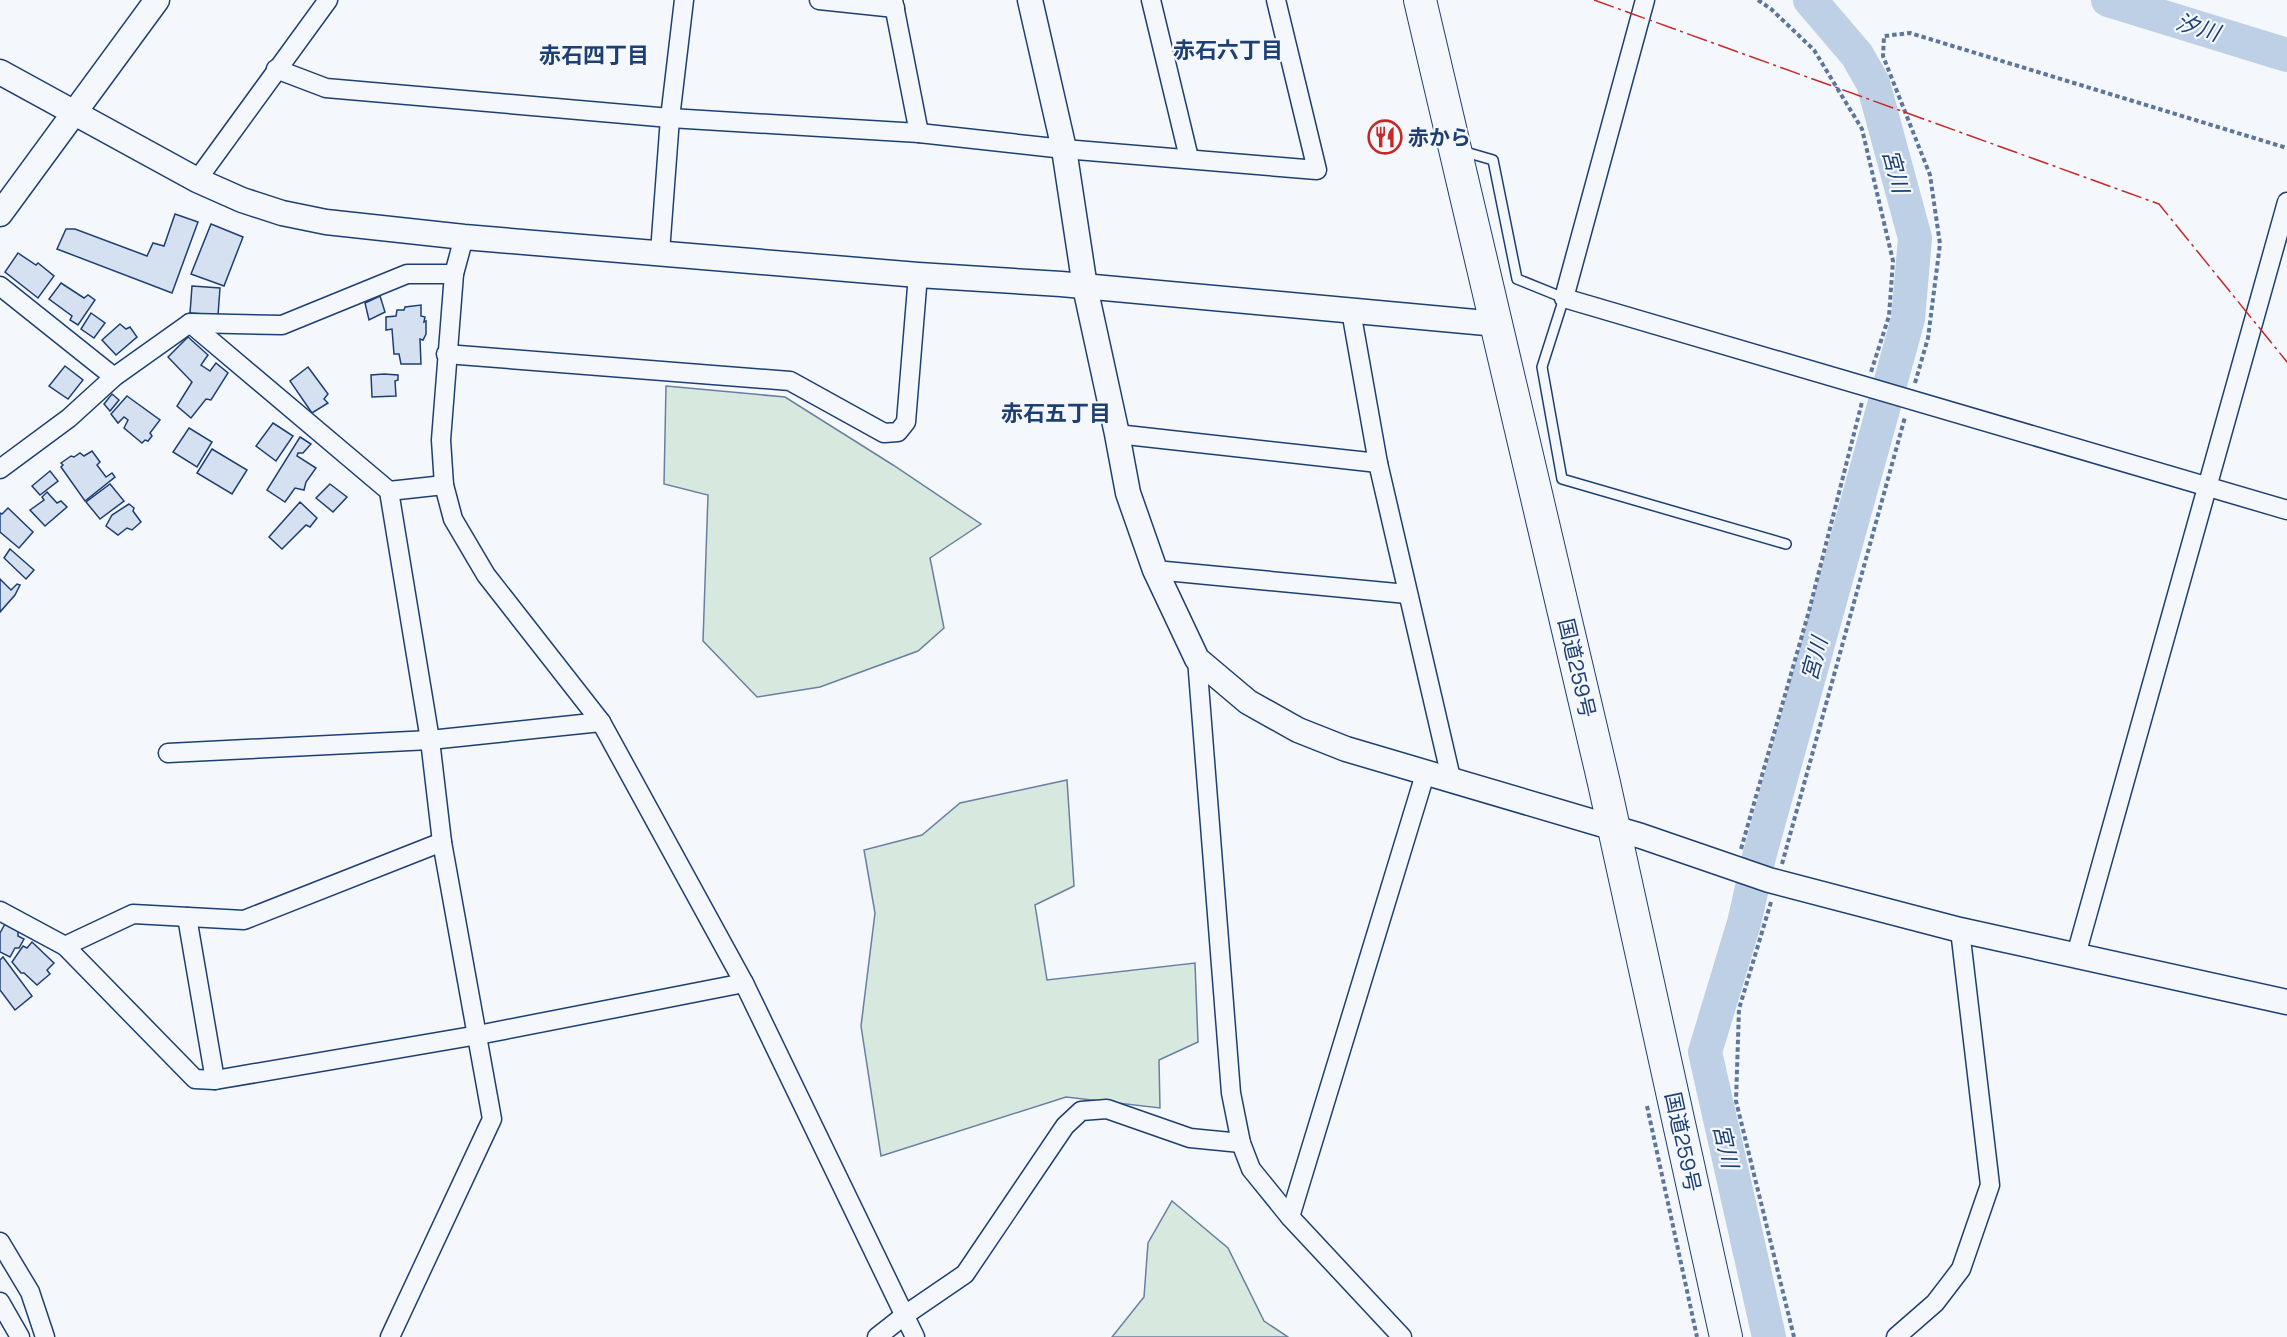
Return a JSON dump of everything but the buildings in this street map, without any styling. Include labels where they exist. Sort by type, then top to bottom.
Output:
[{"type":"highway","name":"国道259号","points":[[1420,0],[1614,829],[1726,1337]]},
{"type":"street","points":[[0,214],[157,0]]},
{"type":"street","points":[[197,180],[328,0]]},
{"type":"street","points":[[660,252],[670,118],[684,0]]},
{"type":"street","points":[[819,0],[894,4],[919,133]]},
{"type":"street","points":[[1030,0],[1064,149],[1084,287],[1128,493],[1155,570],[1197,659],[1231,1094],[1240,1143],[1251,1169],[1290,1217],[1402,1337]]},
{"type":"street","points":[[1151,0],[1189,158]]},
{"type":"street","points":[[276,69],[326,88],[670,118],[919,133],[1064,149],[1317,170],[1276,0]]},
{"type":"street","points":[[1645,0],[1564,298],[2287,510]]},
{"type":"street","points":[[0,72],[197,180],[242,200],[282,213],[327,222],[464,237],[1084,287],[1497,324]]},
{"type":"street","points":[[2076,955],[2287,202]]},
{"type":"street","points":[[464,237],[454,274],[441,440],[444,485],[453,519],[486,575],[601,723],[744,983],[915,1337]]},
{"type":"street","points":[[0,469],[69,418],[114,377],[190,323],[282,325],[407,274],[454,274]]},
{"type":"street","points":[[446,354],[790,381],[884,434],[898,432],[906,422],[918,274]]},
{"type":"street","points":[[0,286],[114,377]]},
{"type":"street","points":[[1352,311],[1378,463],[1451,778]]},
{"type":"street","points":[[190,323],[389,491],[430,740],[442,842],[492,1119],[390,1337]]},
{"type":"street","points":[[1117,434],[1378,463]]},
{"type":"street","points":[[389,491],[444,485]]},
{"type":"street","points":[[1155,570],[1407,594]]},
{"type":"street","points":[[1197,659],[1248,702],[1298,729],[1346,748],[1641,836],[1737,871],[1773,881],[1960,930],[2287,1002]]},
{"type":"street","points":[[168,753],[430,740],[601,723]]},
{"type":"street","points":[[1290,1217],[1426,771]]},
{"type":"street","points":[[65,946],[133,914],[244,920],[442,842]]},
{"type":"street","points":[[0,911],[65,946],[195,1079],[215,1080],[478,1035],[744,983]]},
{"type":"street","points":[[187,917],[215,1080]]},
{"type":"street","points":[[1896,1337],[1935,1303],[1961,1269],[1990,1185],[1960,930]]},
{"type":"street","points":[[877,1337],[965,1274],[1065,1126],[1081,1111],[1107,1109],[1190,1138],[1240,1143]]},
{"type":"street","points":[[0,1242],[30,1293],[45,1337]]},
{"type":"street","points":[[0,1302],[20,1337]]},
{"type":"lane","points":[[1456,150],[1493,160],[1517,279],[1564,298],[1542,366],[1562,479],[1786,544]]},
{"type":"path","points":[[1737,871],[1809,611],[1866,387],[1889,316],[1893,261],[1862,129],[1814,50],[1771,9],[1758,0]]},
{"type":"path","points":[[1794,1337],[1737,1101],[1739,1009],[1907,400],[1928,338],[1940,244],[1930,175],[1883,56],[1884,36],[1910,33],[2287,148]]},
{"type":"shaded area","points":[[666,386],[785,397],[981,524],[930,558],[944,628],[918,651],[820,687],[757,697],[703,641],[708,495],[664,484]]},
{"type":"shaded area","points":[[1067,780],[1074,886],[1035,905],[1047,980],[1195,963],[1198,1042],[1159,1060],[1160,1108],[1066,1097],[881,1156],[861,1026],[875,913],[864,850],[922,835],[960,803]]},
{"type":"shaded area","points":[[1172,1201],[1228,1248],[1264,1321],[1288,1337],[1112,1337],[1144,1297],[1148,1243]]},
{"type":"waterway","name":"宮川","points":[[1769,1337],[1705,1052],[1744,923],[1759,857],[1908,319],[1915,238],[1873,83],[1857,55],[1810,0]]},
{"type":"waterway","name":"汐川","points":[[2108,0],[2287,55]]},
{"type":"power","points":[[1594,0],[2159,204],[2287,362]]},
{"type":"place","name":"赤から","points":[[1385,137]]},
{"type":"district","name":"赤石六丁目","points":[[1228,50]]},
{"type":"district","name":"赤石四丁目","points":[[594,55]]},
{"type":"district","name":"赤石五丁目","points":[[1056,413]]}]
